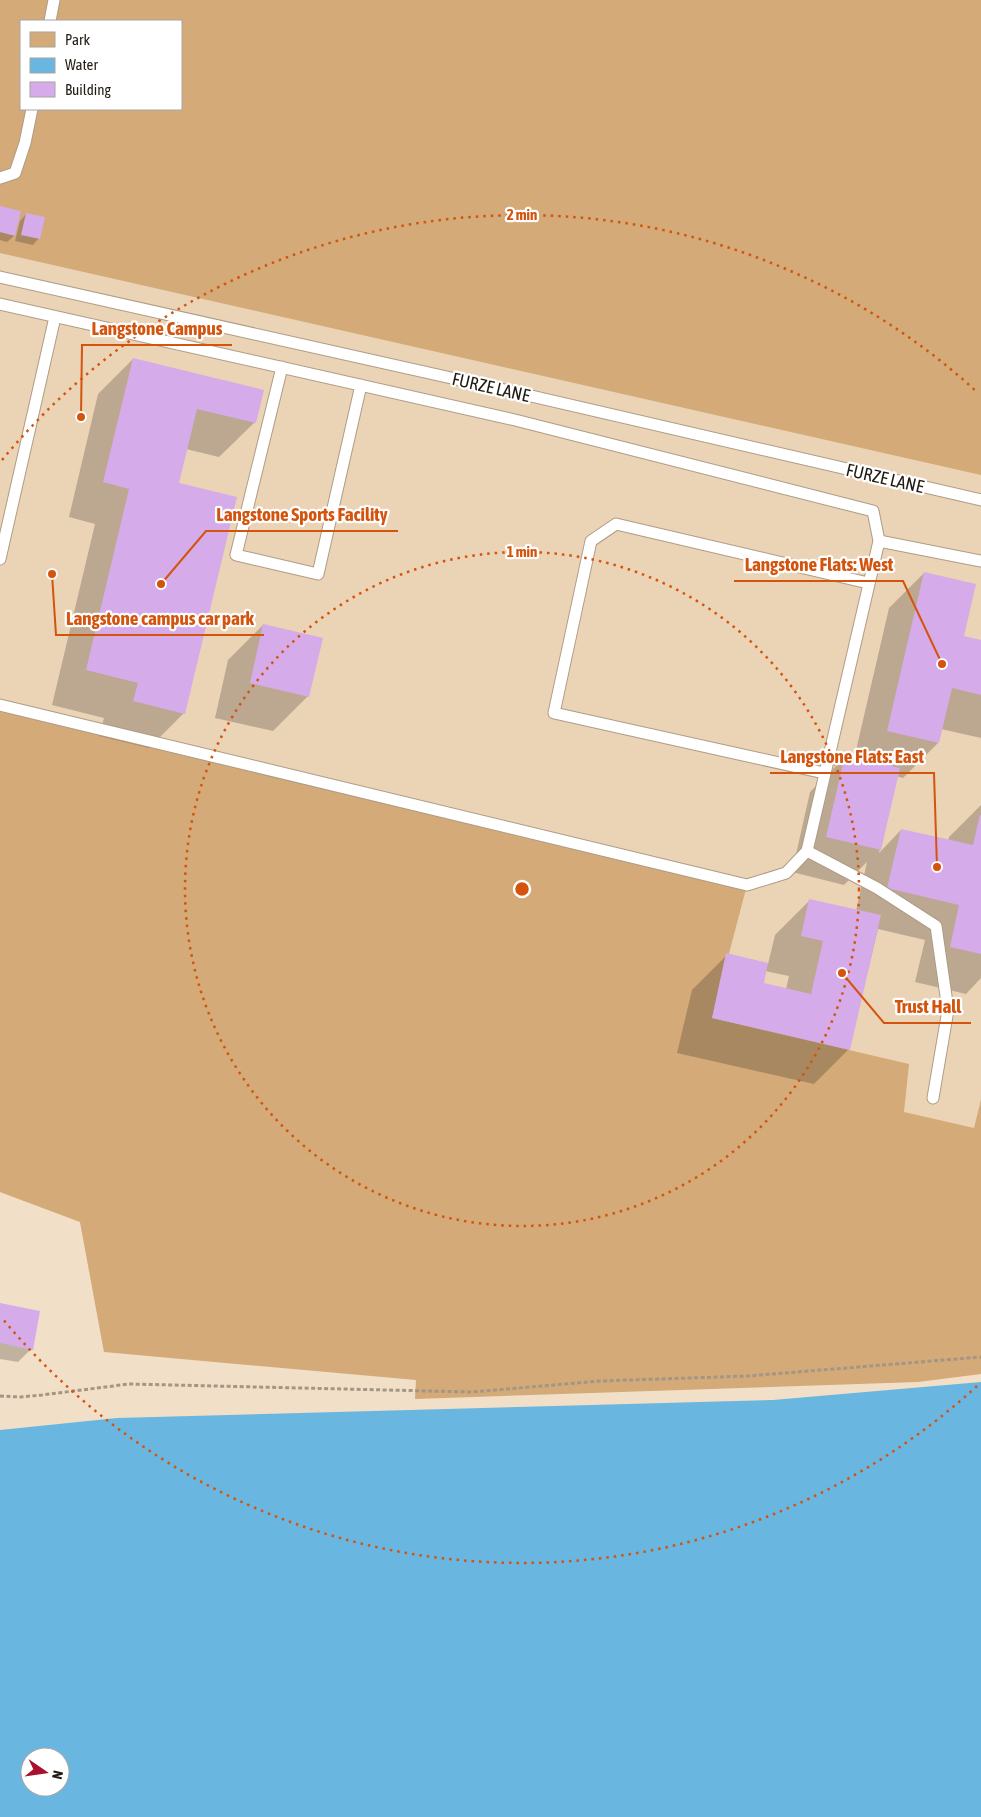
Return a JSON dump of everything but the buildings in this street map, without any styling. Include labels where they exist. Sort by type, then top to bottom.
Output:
[{"type":"lane","points":[[50,20],[54,0]]},
{"type":"lane","points":[[0,178],[15,173],[25,143],[32,110]]},
{"type":"lane","name":"FURZE LANE","points":[[0,277],[505,390],[981,500]]},
{"type":"lane","points":[[0,304],[515,420],[873,510],[879,541],[807,852],[786,873],[747,885],[0,705]]},
{"type":"lane","points":[[0,559],[55,317]]},
{"type":"lane","points":[[282,366],[236,555],[318,574],[362,385]]},
{"type":"lane","points":[[824,773],[554,713],[591,541],[616,524],[868,583]]},
{"type":"lane","points":[[879,541],[981,560]]},
{"type":"lane","points":[[807,852],[877,888],[936,926],[948,1010],[933,1098]]},
{"type":"path","points":[[0,1396],[27,1396],[129,1384],[472,1392],[600,1381],[748,1376],[981,1357]]},
{"type":"shaded area","points":[[0,0],[981,0],[981,1099],[959,1190],[104,1352],[80,1222],[0,1192]]},
{"type":"green space","points":[[0,0],[981,0],[981,475],[0,253]]},
{"type":"green space","points":[[0,705],[747,885],[712,1018],[909,1064],[904,1112],[974,1128],[981,1099],[981,1374],[918,1382],[415,1399],[416,1380],[104,1352],[80,1222],[0,1192]]},
{"type":"water","points":[[981,1382],[981,1817],[0,1817],[0,1430],[117,1418],[773,1400]]},
{"type":"place","name":"Langstone Campus","points":[[81,417]]},
{"type":"place","name":"Langstone campus car park","points":[[52,574]]},
{"type":"place","name":"Langstone Sports Facility","points":[[161,584]]},
{"type":"place","name":"Langstone Flats: West","points":[[942,664]]},
{"type":"place","name":"Langstone Flats: East","points":[[937,867]]},
{"type":"place","name":"Trust Hall","points":[[842,973]]}]
